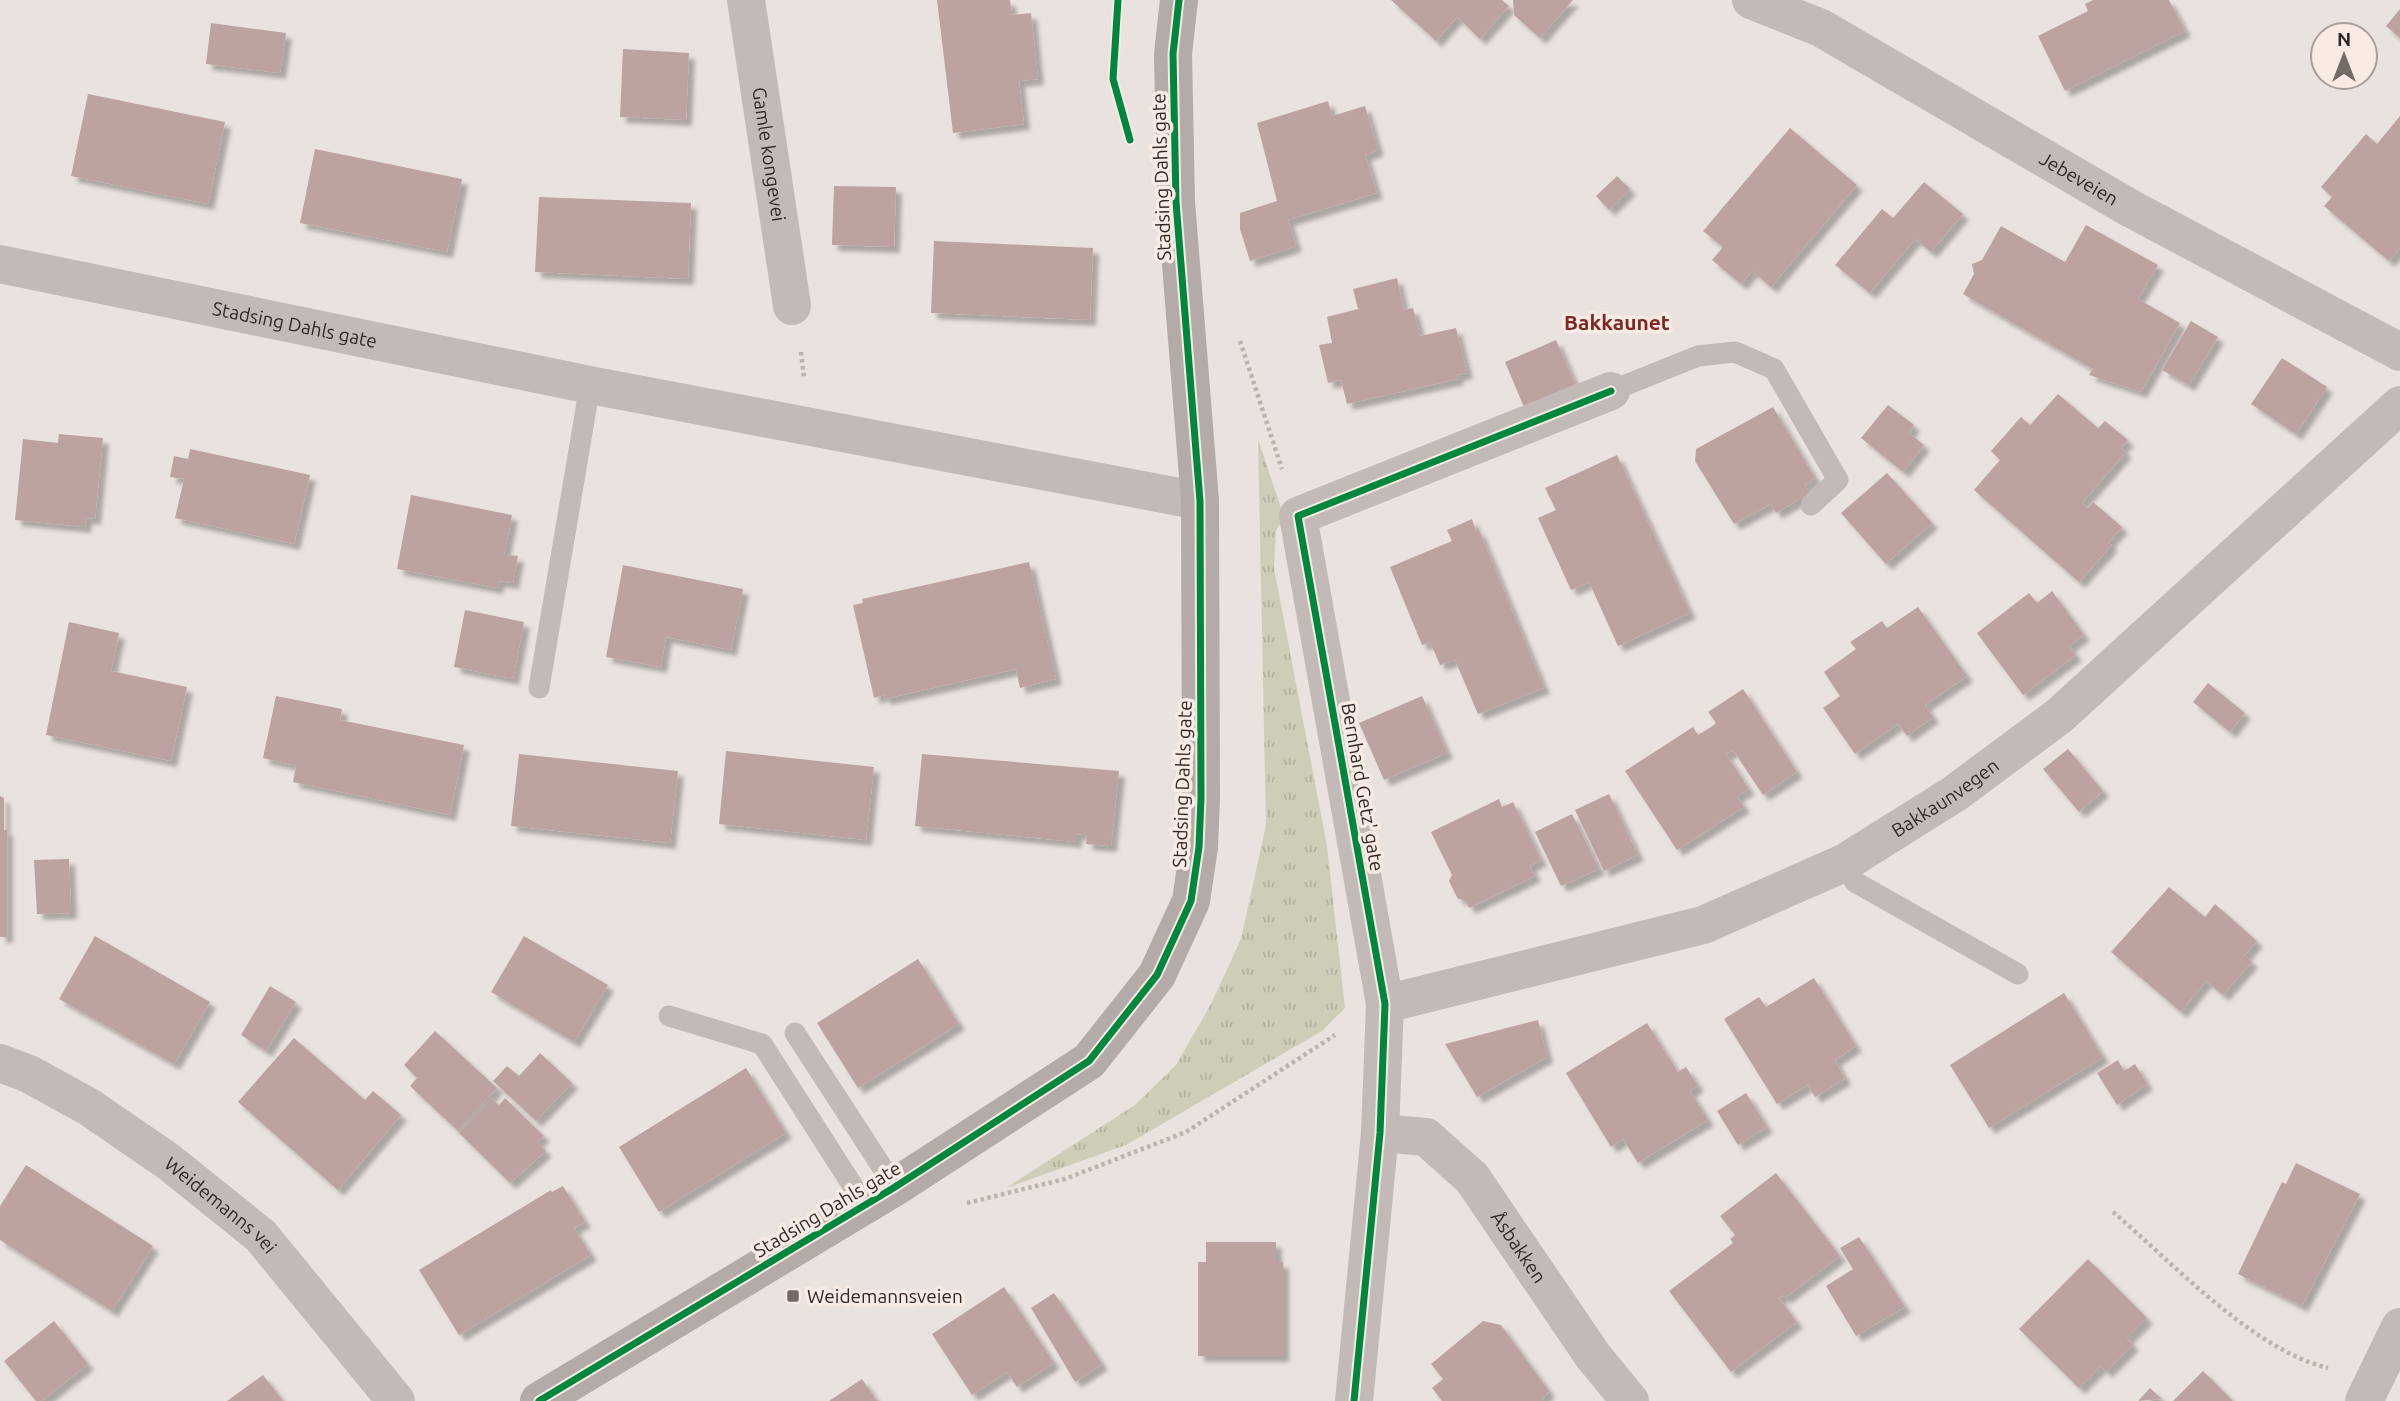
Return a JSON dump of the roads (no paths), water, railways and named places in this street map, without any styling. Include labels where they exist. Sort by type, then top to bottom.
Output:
[{"type":"main road","name":"Stadsing Dahls gate","points":[[539,1401],[880,1196],[1088,1061],[1157,975],[1191,901],[1199,847],[1201,798],[1200,501],[1175,202],[1173,54],[1179,0]]},
{"type":"street","name":"Gamle kongevei","points":[[746,0],[792,306]]},
{"type":"street","name":"Jebeveien","points":[[1760,2],[1821,29],[2128,207],[2400,352]]},
{"type":"street","name":"Stadsing Dahls gate","points":[[0,264],[590,385],[1200,501]]},
{"type":"street","name":"Bernhard Getz' gate","points":[[1353,1401],[1380,1133],[1385,1004],[1298,516],[1611,391]]},
{"type":"street","name":"Bakkaunvegen","points":[[1385,1004],[1703,925],[1844,863],[1954,793],[2059,716],[2400,405]]},
{"type":"street","name":"Weidemanns vei","points":[[0,1063],[29,1074],[89,1107],[169,1162],[261,1236],[396,1401]]},
{"type":"street","name":"Åsbakken","points":[[1380,1133],[1426,1136],[1472,1178],[1593,1356],[1630,1401]]},
{"type":"street","points":[[2364,1401],[2400,1327]]},
{"type":"lane","points":[[1611,391],[1698,356],[1735,352],[1774,369],[1838,480],[1811,505]]},
{"type":"lane","points":[[539,688],[590,385]]},
{"type":"lane","points":[[1844,863],[1854,882],[2018,974]]},
{"type":"lane","points":[[669,1016],[762,1044],[880,1196]]},
{"type":"lane","points":[[796,1033],[880,1196]]},
{"type":"place","name":"Weidemannsveien","points":[[793,1296]]},
{"type":"district","name":"Bakkaunet","points":[[1617,323]]}]
